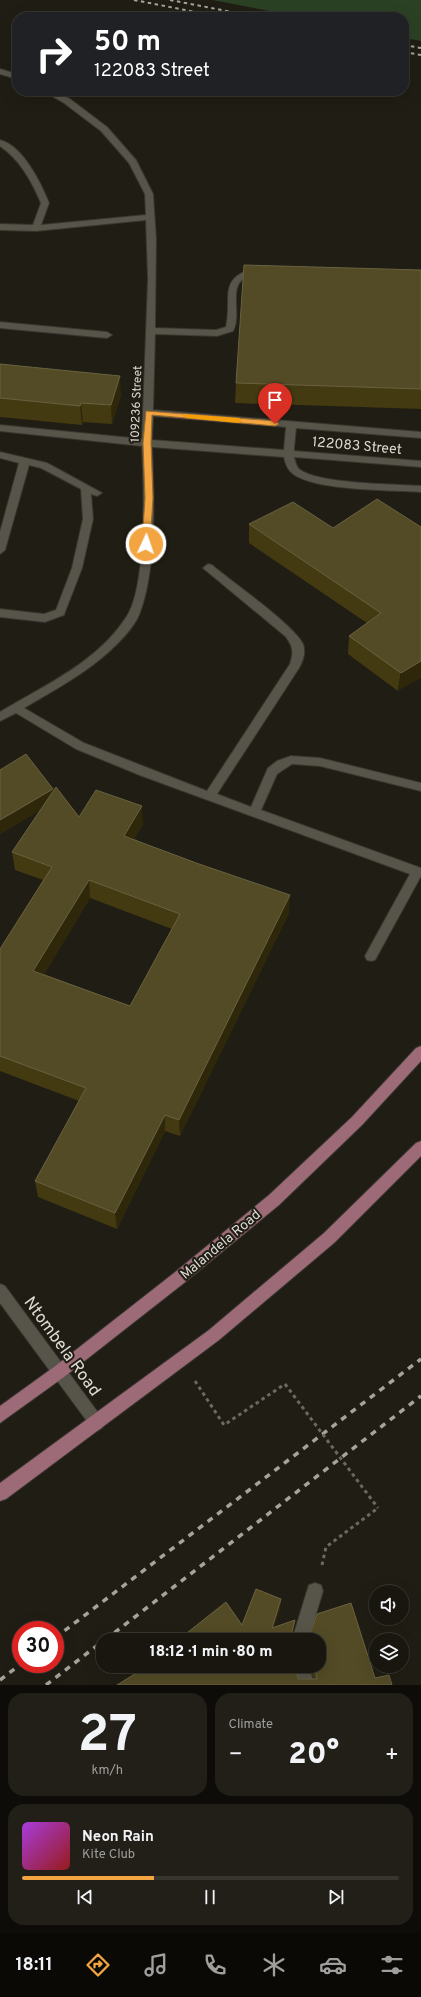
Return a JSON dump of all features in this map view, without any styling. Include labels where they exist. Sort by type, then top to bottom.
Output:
[{"type":"main road","name":"Malandela Road","points":[[0,1415],[59,1372],[179,1278],[274,1200],[357,1121],[421,1052]]},
{"type":"main road","points":[[0,1492],[97,1423],[214,1335],[329,1238],[421,1147]]},
{"type":"street","points":[[0,71],[12,75]]},
{"type":"street","name":"109236 Street","points":[[0,717],[84,667],[116,639],[133,616],[141,591],[145,560],[149,498],[147,443],[151,331],[152,239],[149,194],[133,162],[104,128],[67,101],[57,96]]},
{"type":"street","points":[[0,142],[24,163],[37,183],[45,203],[36,228]]},
{"type":"street","points":[[0,227],[36,228],[150,217]]},
{"type":"street","points":[[151,331],[223,332],[231,326],[233,290],[236,280],[246,273],[266,270]]},
{"type":"street","points":[[0,325],[107,335]]},
{"type":"street","name":"122083 Street","points":[[148,413],[421,435]]},
{"type":"street","points":[[291,425],[289,453],[295,471],[310,479],[421,489]]},
{"type":"street","name":"122083 Street","points":[[0,428],[147,443],[421,464]]},
{"type":"street","points":[[0,455],[44,465],[97,493]]},
{"type":"street","points":[[0,550],[25,460]]},
{"type":"street","points":[[0,613],[45,618],[60,612],[77,568],[88,519],[86,487]]},
{"type":"street","points":[[208,568],[289,633],[297,643],[300,653],[295,665],[210,796]]},
{"type":"street","points":[[16,708],[80,746],[254,813],[419,869],[371,956]]},
{"type":"street","points":[[254,813],[272,771],[281,764],[291,760],[320,762],[421,787]]},
{"type":"street","name":"Ntombela Road","points":[[0,1291],[97,1423]]},
{"type":"street","points":[[302,1633],[315,1591]]},
{"type":"street","points":[[303,1673],[306,1685]]},
{"type":"path","points":[[181,1359],[224,1424],[285,1384],[378,1508],[326,1547]]},
{"type":"green space","points":[[213,0],[421,0],[421,41],[409,39],[409,12],[274,12]]},
{"type":"building","points":[[244,265],[421,270],[421,389],[236,383]]},
{"type":"building","points":[[0,364],[120,376],[111,405],[81,403],[80,406],[0,398]]},
{"type":"building","points":[[377,499],[421,527],[421,661],[401,673],[349,636],[381,613],[249,524],[293,502],[333,528]]},
{"type":"building","points":[[26,754],[53,789],[0,820],[0,770]]},
{"type":"building","points":[[56,787],[79,817],[96,790],[142,806],[124,836],[199,864],[290,895],[179,1120],[165,1115],[115,1213],[35,1181],[86,1088],[0,1056],[0,949],[52,867],[12,852]],"holes":[[[89,880],[180,914],[130,1006],[33,971]]]},
{"type":"building","points":[[256,1589],[281,1599],[272,1628],[295,1620],[292,1633],[187,1633],[226,1602],[242,1625]]},
{"type":"building","points":[[351,1603],[369,1659],[369,1673],[373,1673],[375,1678],[389,1675],[392,1685],[117,1685],[136,1673],[297,1673],[298,1679],[317,1679],[316,1673],[326,1673],[326,1633],[310,1633],[317,1614]]},
{"type":"railway","points":[[134,0],[195,12]]},
{"type":"railway","points":[[170,0],[232,12]]},
{"type":"railway","points":[[409,46],[421,48]]},
{"type":"railway","points":[[409,53],[421,55]]},
{"type":"railway","points":[[64,1631],[421,1359]]},
{"type":"railway","points":[[114,1633],[421,1396]]},
{"type":"railway","points":[[46,1685],[96,1646]]},
{"type":"railway","points":[[0,1680],[12,1671]]},
{"type":"slow traffic","points":[[187,416],[239,420]]},
{"type":"route","points":[[146,544],[149,498],[147,443],[148,413],[275,424]]}]
